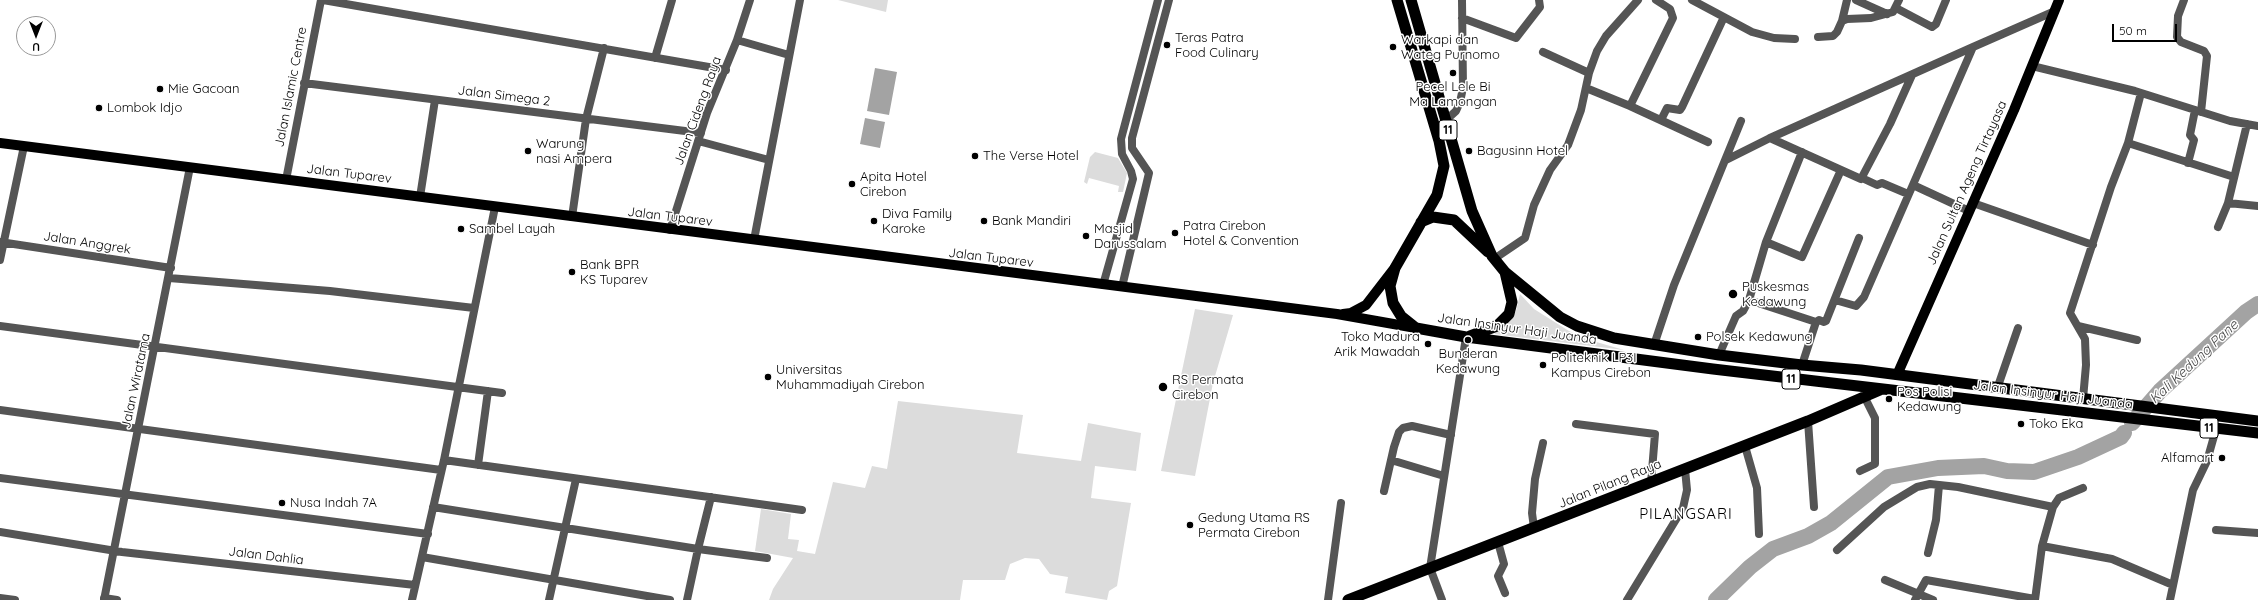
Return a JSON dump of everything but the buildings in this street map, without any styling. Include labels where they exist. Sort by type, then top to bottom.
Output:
[{"type":"highway","name":"11","points":[[1397,0],[1443,156],[1444,166],[1437,194],[1395,268],[1390,286],[1393,303],[1401,316],[1416,328]]},
{"type":"highway","name":"11","points":[[1411,0],[1472,211],[1493,258],[1505,272]]},
{"type":"highway","points":[[1412,51],[1425,47]]},
{"type":"highway","points":[[1421,222],[1433,217],[1454,220],[1493,258]]},
{"type":"highway","points":[[1466,337],[1497,326],[1509,314],[1512,302],[1505,272]]},
{"type":"highway","name":"Jalan Insinyur Haji Juanda","points":[[1505,272],[1560,317],[1577,326],[1614,338],[1719,355],[1802,365],[1861,370],[2082,400],[2258,420]]},
{"type":"highway","name":"Jalan Insinyur Haji Juanda","points":[[1416,328],[1466,337],[1881,390],[2258,433]]},
{"type":"highway","points":[[1858,387],[1861,370]]},
{"type":"highway","name":"Jalan Pilang Raya","points":[[1348,600],[1361,598],[1430,568],[1745,446],[1865,398],[1881,390]]},
{"type":"highway","points":[[2047,408],[2049,395]]},
{"type":"main road","name":"Jalan Sultan Ageng Tirtayasa","points":[[1897,375],[2032,66],[2059,0]]},
{"type":"main road","name":"Jalan Tuparev","points":[[0,143],[670,230],[1337,314],[1416,328]]},
{"type":"main road","points":[[1337,314],[1351,313],[1366,305],[1395,268]]},
{"type":"street","points":[[322,0],[726,70]]},
{"type":"street","name":"Jalan Islamic Centre","points":[[286,180],[304,83],[322,0]]},
{"type":"street","points":[[655,58],[672,0]]},
{"type":"street","name":"Jalan Cideng Raya","points":[[670,230],[699,137],[726,70],[750,0]]},
{"type":"street","points":[[754,240],[800,0]]},
{"type":"street","points":[[1103,285],[1133,179],[1120,147],[1158,0]]},
{"type":"street","points":[[1122,287],[1126,264],[1149,173],[1131,143],[1169,0]]},
{"type":"street","points":[[1445,121],[1456,111],[1460,102],[1463,88],[1462,0]]},
{"type":"street","points":[[1462,18],[1516,38],[1540,8],[1539,0]]},
{"type":"street","points":[[1493,258],[1525,238],[1534,205],[1550,170],[1568,145],[1581,110],[1589,73],[1597,51],[1606,36],[1638,0]]},
{"type":"street","points":[[1630,106],[1671,27],[1672,13],[1667,3],[1656,0]]},
{"type":"street","points":[[1692,0],[1761,35],[1795,39]]},
{"type":"street","points":[[1818,37],[1833,36],[1837,32],[1842,21],[1847,0]]},
{"type":"street","points":[[1856,0],[1887,14]]},
{"type":"street","points":[[1842,21],[1871,18],[1887,14],[1893,12],[1897,4],[1932,27],[1936,24],[1946,0]]},
{"type":"street","points":[[2184,0],[2178,16],[2177,37],[2181,42],[2204,51],[2207,56],[2198,111],[2190,135],[2194,140],[2188,163]]},
{"type":"street","points":[[1726,160],[1770,138],[2055,11]]},
{"type":"street","points":[[1661,120],[1666,108],[1680,110],[1682,107],[1724,17]]},
{"type":"street","points":[[737,40],[789,55]]},
{"type":"street","points":[[1835,300],[1850,305],[1859,304],[1973,47]]},
{"type":"street","points":[[572,217],[586,119],[604,48]]},
{"type":"street","points":[[1144,52],[1154,56]]},
{"type":"street","points":[[1543,52],[1589,73]]},
{"type":"street","points":[[1140,66],[1151,69]]},
{"type":"street","points":[[2032,66],[2141,93],[2198,111],[2258,126]]},
{"type":"street","points":[[1862,178],[1890,124],[1912,75]]},
{"type":"street","name":"Jalan Simega 2","points":[[304,83],[586,119],[699,137],[769,160]]},
{"type":"street","points":[[1586,88],[1630,106],[1708,142]]},
{"type":"street","points":[[2082,400],[2085,380],[2086,346],[2084,334],[2071,319],[2070,313],[2111,187],[2128,143],[2141,93]]},
{"type":"street","points":[[420,197],[435,100]]},
{"type":"street","points":[[1654,345],[1677,278],[1741,121]]},
{"type":"street","points":[[2218,227],[2228,203],[2247,124]]},
{"type":"street","points":[[1770,138],[1858,179],[1862,178],[1877,185],[1882,184],[1908,194]]},
{"type":"street","points":[[2128,143],[2234,177]]},
{"type":"street","points":[[0,260],[2,242],[24,146]]},
{"type":"street","points":[[1719,355],[1736,316],[1743,311],[1749,300],[1766,242],[1802,152]]},
{"type":"street","name":"Jalan Wiratama","points":[[104,599],[190,167]]},
{"type":"street","points":[[1766,242],[1802,257],[1841,170]]},
{"type":"street","points":[[1913,185],[1971,207],[2093,245]]},
{"type":"street","points":[[2228,203],[2258,206]]},
{"type":"street","points":[[412,600],[444,460],[457,387],[495,207]]},
{"type":"street","points":[[1749,300],[1816,322],[1819,320],[1824,322],[1826,321],[1859,238]]},
{"type":"street","name":"Jalan Anggrek","points":[[2,242],[171,268]]},
{"type":"street","points":[[169,278],[330,291],[474,308]]},
{"type":"street","points":[[1802,365],[1816,322]]},
{"type":"street","points":[[0,326],[155,348],[502,393]]},
{"type":"street","points":[[2078,326],[2137,340]]},
{"type":"street","points":[[1997,389],[2018,328]]},
{"type":"street","points":[[1442,600],[1430,568],[1466,337]]},
{"type":"street","points":[[478,465],[488,391]]},
{"type":"street","points":[[1860,471],[1874,466],[1875,464],[1876,418],[1865,398]]},
{"type":"street","points":[[0,410],[441,470]]},
{"type":"street","points":[[1808,421],[1814,508]]},
{"type":"street","points":[[1576,424],[1655,434],[1651,483]]},
{"type":"street","points":[[1384,491],[1399,432],[1405,426],[1412,426],[1451,436]]},
{"type":"street","points":[[2170,600],[2193,490],[2207,461],[2216,429]]},
{"type":"street","points":[[1534,528],[1532,513],[1535,479],[1543,443]]},
{"type":"street","points":[[1745,446],[1757,488],[1759,534]]},
{"type":"street","points":[[444,460],[802,510]]},
{"type":"street","points":[[1391,460],[1444,476]]},
{"type":"street","points":[[1627,600],[1683,508],[1688,490],[1685,469]]},
{"type":"street","points":[[0,478],[428,534]]},
{"type":"street","points":[[549,600],[576,479]]},
{"type":"street","points":[[1837,550],[1884,508],[1917,487],[1930,484],[1965,489],[2053,508]]},
{"type":"street","points":[[1928,553],[1936,520],[1939,485]]},
{"type":"street","points":[[1916,596],[1926,580],[2035,600],[2042,546],[2053,508],[2059,498],[2074,490],[2083,488]]},
{"type":"street","points":[[687,600],[711,497]]},
{"type":"street","points":[[1328,600],[1341,503]]},
{"type":"street","points":[[433,507],[564,529],[766,558]]},
{"type":"street","points":[[2216,530],[2258,533]]},
{"type":"street","name":"Jalan Dahlia","points":[[0,532],[114,550],[415,585]]},
{"type":"street","points":[[1498,542],[1504,564],[1498,576],[1505,593]]},
{"type":"street","points":[[2042,546],[2112,559],[2173,585]]},
{"type":"street","points":[[422,557],[553,581],[670,600]]},
{"type":"street","points":[[1885,580],[1916,596],[1932,600]]},
{"type":"street","points":[[0,598],[14,600]]},
{"type":"street","points":[[104,599],[117,600]]},
{"type":"shaded area","points":[[838,0],[888,0],[886,12]]},
{"type":"shaded area","points":[[875,68],[897,72],[889,115],[867,111]]},
{"type":"shaded area","points":[[865,118],[885,122],[880,148],[860,144]]},
{"type":"shaded area","points":[[1095,152],[1118,158],[1127,173],[1123,192],[1118,192],[1119,186],[1089,178],[1087,184],[1084,182],[1090,157]]},
{"type":"shaded area","points":[[1520,294],[1534,309],[1569,331],[1586,339],[1624,350],[1494,334],[1511,320],[1516,311]]},
{"type":"shaded area","points":[[1195,309],[1233,315],[1213,383],[1195,476],[1161,471]]},
{"type":"shaded area","points":[[898,401],[1023,415],[1017,453],[1081,461],[1088,423],[1141,433],[1136,471],[1095,466],[1091,498],[1131,503],[1117,586],[1109,591],[1107,600],[1065,593],[1068,577],[1050,574],[1039,559],[1025,558],[1010,564],[1005,580],[963,580],[960,600],[769,600],[773,589],[793,558],[755,551],[761,509],[791,514],[788,539],[799,540],[797,551],[815,554],[833,482],[865,488],[872,466],[887,469]]},
{"type":"waterway","name":"Kali Kedung Pane","points":[[2132,423],[2160,391],[2246,312],[2258,304]]},
{"type":"waterway","name":"Kali Kedung Pane","points":[[1716,600],[1750,567],[1773,549],[1808,536],[1831,523],[1888,477],[1938,468],[1984,466],[2007,471],[2034,472],[2078,457],[2121,437],[2124,433]]},
{"type":"place","name":"Teras Patra Food Culinary","points":[[1167,45]]},
{"type":"place","name":"Warkapi dan Wateg Purnomo","points":[[1393,47]]},
{"type":"place","name":"Pecel Lele Bi Ma Lamongan","points":[[1453,73]]},
{"type":"place","name":"Mie Gacoan","points":[[160,89]]},
{"type":"place","name":"Lombok Idjo","points":[[99,108]]},
{"type":"place","name":"Warung nasi Ampera","points":[[528,151]]},
{"type":"place","name":"Bagusinn Hotel","points":[[1469,151]]},
{"type":"place","name":"The Verse Hotel","points":[[975,156]]},
{"type":"place","name":"Apita Hotel Cirebon","points":[[852,184]]},
{"type":"place","name":"Diva Family Karoke","points":[[874,221]]},
{"type":"place","name":"Bank Mandiri","points":[[984,221]]},
{"type":"place","name":"Sambel Layah","points":[[461,229]]},
{"type":"place","name":"Patra Cirebon Hotel & Convention","points":[[1175,233]]},
{"type":"place","name":"Masjid Darussalam","points":[[1086,236]]},
{"type":"place","name":"Bank BPR KS Tuparev","points":[[572,272]]},
{"type":"place","name":"Puskesmas Kedawung","points":[[1733,294]]},
{"type":"place","name":"Polsek Kedawung","points":[[1698,337]]},
{"type":"place","name":"Bunderan Kedawung","points":[[1468,340]]},
{"type":"place","name":"Toko Madura Arik Mawadah","points":[[1428,344]]},
{"type":"place","name":"Politeknik LP3I Kampus Cirebon","points":[[1543,365]]},
{"type":"place","name":"Universitas Muhammadiyah Cirebon","points":[[768,377]]},
{"type":"place","name":"RS Permata Cirebon","points":[[1163,387]]},
{"type":"place","name":"Pos Polisi Kedawung","points":[[1889,399]]},
{"type":"place","name":"Toko Eka","points":[[2021,424]]},
{"type":"place","name":"Alfamart","points":[[2222,458]]},
{"type":"place","name":"Nusa Indah 7A","points":[[282,503]]},
{"type":"place","name":"Gedung Utama RS Permata Cirebon","points":[[1190,525]]},
{"type":"district","name":"PILANGSARI","points":[[1686,514]]}]
